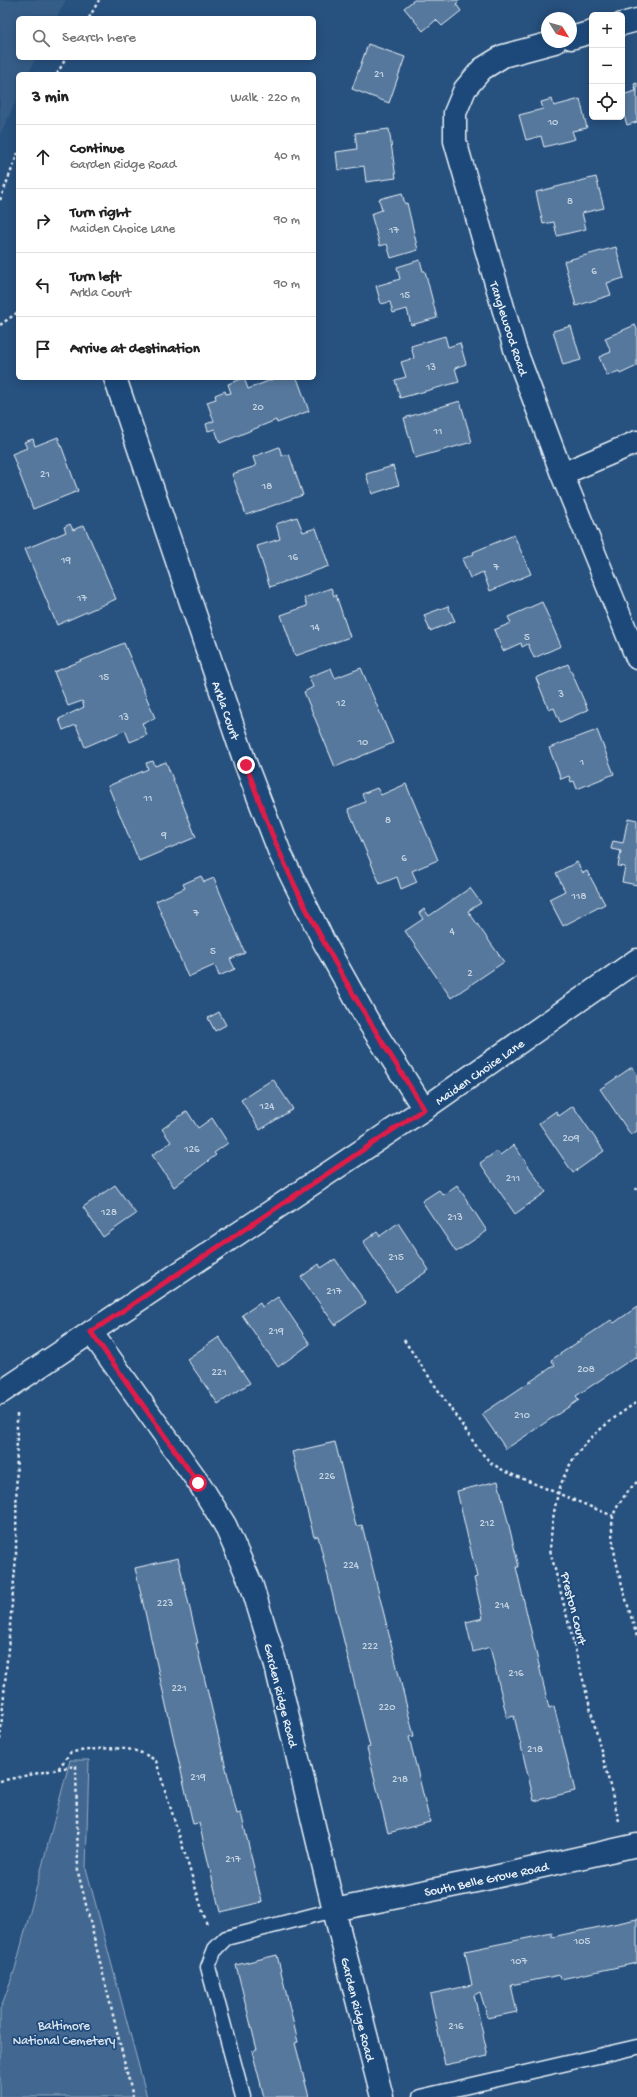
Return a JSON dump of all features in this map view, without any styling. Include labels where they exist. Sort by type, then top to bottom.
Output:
[{"type":"street","points":[[625,23],[637,20]]},
{"type":"street","points":[[577,36],[589,33]]},
{"type":"street","name":"Tanglewood Road","points":[[541,46],[503,56],[482,69],[465,89],[455,113],[455,141],[515,349],[562,474],[637,658]]},
{"type":"street","name":"Arkla Court","points":[[116,380],[246,765],[280,853],[332,955],[368,1021],[424,1109]]},
{"type":"street","points":[[562,474],[637,442]]},
{"type":"street","name":"Maiden Choice Lane","points":[[0,1393],[424,1109],[637,960]]},
{"type":"street","name":"Garden Ridge Road","points":[[91,1332],[198,1483],[225,1525],[252,1586],[275,1662],[334,1910],[382,2097]]},
{"type":"street","name":"South Belle Grove Road","points":[[334,1910],[481,1880],[631,1846]]},
{"type":"lane","points":[[243,2097],[208,1967],[215,1949],[226,1938],[334,1910]]},
{"type":"lane","points":[[420,2097],[637,2047]]},
{"type":"path","points":[[90,16],[99,0]]},
{"type":"path","points":[[59,72],[65,60]]},
{"type":"path","points":[[0,200],[16,158]]},
{"type":"path","points":[[0,325],[16,313]]},
{"type":"path","points":[[404,1340],[479,1450],[491,1463],[506,1472],[613,1516]]},
{"type":"path","name":"Preston Court","points":[[631,1846],[550,1550],[552,1518],[557,1493],[566,1471],[579,1449],[607,1422],[637,1402]]},
{"type":"path","points":[[0,1740],[16,1557],[18,1408]]},
{"type":"path","points":[[637,1482],[629,1490],[613,1516],[612,1541],[637,1637]]},
{"type":"path","points":[[58,1770],[71,1752],[121,1747],[147,1754],[156,1762],[215,1949]]},
{"type":"path","points":[[0,1781],[76,1766],[78,1872],[133,2097]]},
{"type":"shaded area","points":[[0,0],[66,0],[57,16],[16,16],[16,60],[35,60],[29,72],[16,72],[16,101],[0,135]]},
{"type":"green space","name":"Baltimore National Cemetery","points":[[70,1760],[89,1760],[86,1868],[147,2097],[0,2097],[0,2010],[15,1969]]},
{"type":"building","points":[[414,0],[460,0],[456,4],[461,11],[442,26],[436,20],[423,31],[404,8]]},
{"type":"building","points":[[368,44],[405,57],[389,103],[352,89]]},
{"type":"building","points":[[637,83],[637,122],[627,125],[625,119],[625,94],[636,91],[634,84]]},
{"type":"building","points":[[552,99],[554,106],[580,99],[587,128],[572,131],[575,139],[544,147],[541,136],[526,140],[519,115],[543,109],[541,102]]},
{"type":"building","points":[[389,129],[396,178],[366,182],[364,166],[338,170],[336,152],[357,149],[355,133]]},
{"type":"building","points":[[596,177],[604,208],[582,213],[586,229],[557,236],[554,222],[543,224],[536,192]]},
{"type":"building","points":[[402,193],[405,204],[407,203],[418,250],[391,258],[387,244],[380,246],[371,214],[382,210],[379,199]]},
{"type":"building","points":[[616,247],[624,278],[607,283],[611,295],[576,306],[564,261]]},
{"type":"building","points":[[420,260],[423,271],[425,271],[437,318],[411,325],[407,309],[393,313],[390,302],[381,304],[376,286],[400,279],[397,267]]},
{"type":"building","points":[[635,325],[637,329],[637,366],[620,374],[619,371],[607,376],[599,357],[611,352],[605,338]]},
{"type":"building","points":[[571,326],[581,360],[563,365],[553,331]]},
{"type":"building","points":[[445,336],[448,347],[460,343],[466,364],[455,368],[459,382],[400,398],[395,380],[406,377],[401,362],[414,358],[411,346]]},
{"type":"building","points":[[239,380],[245,380],[248,389],[271,380],[298,380],[309,411],[277,423],[276,420],[220,443],[215,429],[208,431],[206,424],[214,421],[207,402],[216,399],[215,395],[225,391],[226,394],[231,393],[228,384]]},
{"type":"building","points":[[460,401],[472,442],[415,458],[404,418]]},
{"type":"building","points":[[58,437],[78,491],[33,509],[12,454],[27,448],[24,442],[33,439],[35,446]]},
{"type":"building","points":[[279,447],[282,456],[289,454],[303,495],[246,515],[232,474],[256,466],[253,457]]},
{"type":"building","points":[[393,466],[399,485],[372,494],[366,474]]},
{"type":"building","points":[[297,517],[303,532],[316,528],[329,566],[270,587],[257,546],[280,539],[276,524]]},
{"type":"building","points":[[70,524],[73,530],[84,525],[116,599],[57,625],[25,549],[66,532],[64,527]]},
{"type":"building","points":[[514,535],[531,574],[490,591],[483,572],[470,578],[462,559],[474,554],[473,552]]},
{"type":"building","points":[[331,588],[334,596],[336,595],[350,637],[295,656],[281,615],[307,606],[304,598]]},
{"type":"building","points":[[542,602],[561,646],[534,658],[528,644],[522,647],[521,643],[503,651],[494,630],[511,623],[508,617]]},
{"type":"building","points":[[448,606],[455,621],[430,631],[424,615]]},
{"type":"building","points":[[124,643],[155,718],[142,723],[147,735],[130,742],[125,730],[85,747],[76,725],[63,730],[59,719],[84,707],[82,701],[68,706],[54,672]]},
{"type":"building","points":[[568,664],[588,710],[560,722],[554,708],[549,710],[536,678]]},
{"type":"building","points":[[331,668],[335,678],[361,668],[393,743],[335,767],[304,692],[313,687],[309,677]]},
{"type":"building","points":[[597,730],[614,774],[577,789],[574,781],[571,782],[569,776],[561,779],[549,748]]},
{"type":"building","points":[[153,761],[155,766],[166,762],[196,837],[139,861],[108,786],[148,769],[146,763]]},
{"type":"building","points":[[406,784],[438,860],[412,871],[417,882],[401,889],[397,877],[380,884],[348,809],[365,802],[362,794],[377,788],[381,795]]},
{"type":"building","points":[[628,818],[637,820],[637,885],[622,882],[625,867],[618,866],[621,851],[611,849],[613,841],[623,843]]},
{"type":"building","points":[[577,862],[583,873],[587,871],[605,904],[563,926],[549,899],[565,891],[556,873]]},
{"type":"building","points":[[201,876],[204,882],[214,878],[245,953],[230,959],[235,969],[219,976],[215,965],[188,977],[156,901],[185,888],[183,884]]},
{"type":"building","points":[[470,888],[481,903],[468,911],[504,962],[451,998],[405,931],[423,919],[419,913],[424,909],[429,916]]},
{"type":"building","points":[[219,1012],[226,1025],[215,1031],[208,1018]]},
{"type":"building","points":[[632,1067],[637,1074],[637,1131],[631,1135],[600,1089]]},
{"type":"building","points":[[273,1079],[293,1109],[260,1130],[241,1100]]},
{"type":"building","points":[[573,1106],[604,1151],[573,1173],[539,1123],[556,1111],[559,1116]]},
{"type":"building","points":[[187,1111],[198,1128],[212,1118],[228,1143],[214,1153],[216,1155],[174,1187],[152,1155],[171,1142],[162,1129]]},
{"type":"building","points":[[514,1145],[546,1192],[515,1214],[480,1163],[497,1151],[500,1155]]},
{"type":"building","points":[[115,1185],[136,1214],[103,1237],[83,1207]]},
{"type":"building","points":[[457,1185],[487,1231],[456,1252],[422,1201],[439,1190],[443,1195]]},
{"type":"building","points":[[398,1223],[429,1270],[396,1292],[363,1242],[377,1232],[380,1236]]},
{"type":"building","points":[[335,1259],[366,1303],[335,1325],[301,1277],[319,1264],[321,1268]]},
{"type":"building","points":[[278,1297],[310,1344],[278,1367],[242,1315],[260,1303],[262,1307]]},
{"type":"building","points":[[637,1307],[637,1359],[635,1357],[576,1396],[579,1400],[506,1449],[482,1414],[555,1365],[551,1360],[611,1320],[614,1323]]},
{"type":"building","points":[[219,1337],[250,1383],[218,1404],[187,1359]]},
{"type":"building","points":[[335,1442],[356,1526],[362,1525],[414,1736],[409,1737],[430,1822],[388,1833],[367,1748],[370,1747],[318,1536],[314,1537],[292,1452]]},
{"type":"building","points":[[498,1481],[519,1567],[516,1567],[549,1708],[554,1706],[575,1791],[534,1801],[514,1716],[507,1718],[490,1647],[473,1652],[466,1622],[483,1618],[474,1578],[477,1577],[457,1491]]},
{"type":"building","points":[[178,1558],[198,1643],[196,1643],[237,1814],[241,1813],[262,1902],[220,1912],[199,1823],[193,1824],[135,1568]]},
{"type":"building","points":[[637,1919],[637,1963],[561,1979],[560,1975],[511,1985],[517,2012],[488,2018],[480,1992],[474,1995],[488,2056],[445,2065],[430,1994],[472,1985],[465,1951],[552,1933],[552,1937]]},
{"type":"building","points":[[277,1955],[298,2042],[295,2043],[309,2097],[264,2097],[252,2051],[257,2050],[236,1965]]},
{"type":"route","points":[[198,1483],[91,1332],[424,1109],[368,1021],[324,942],[280,853],[246,765]]}]
